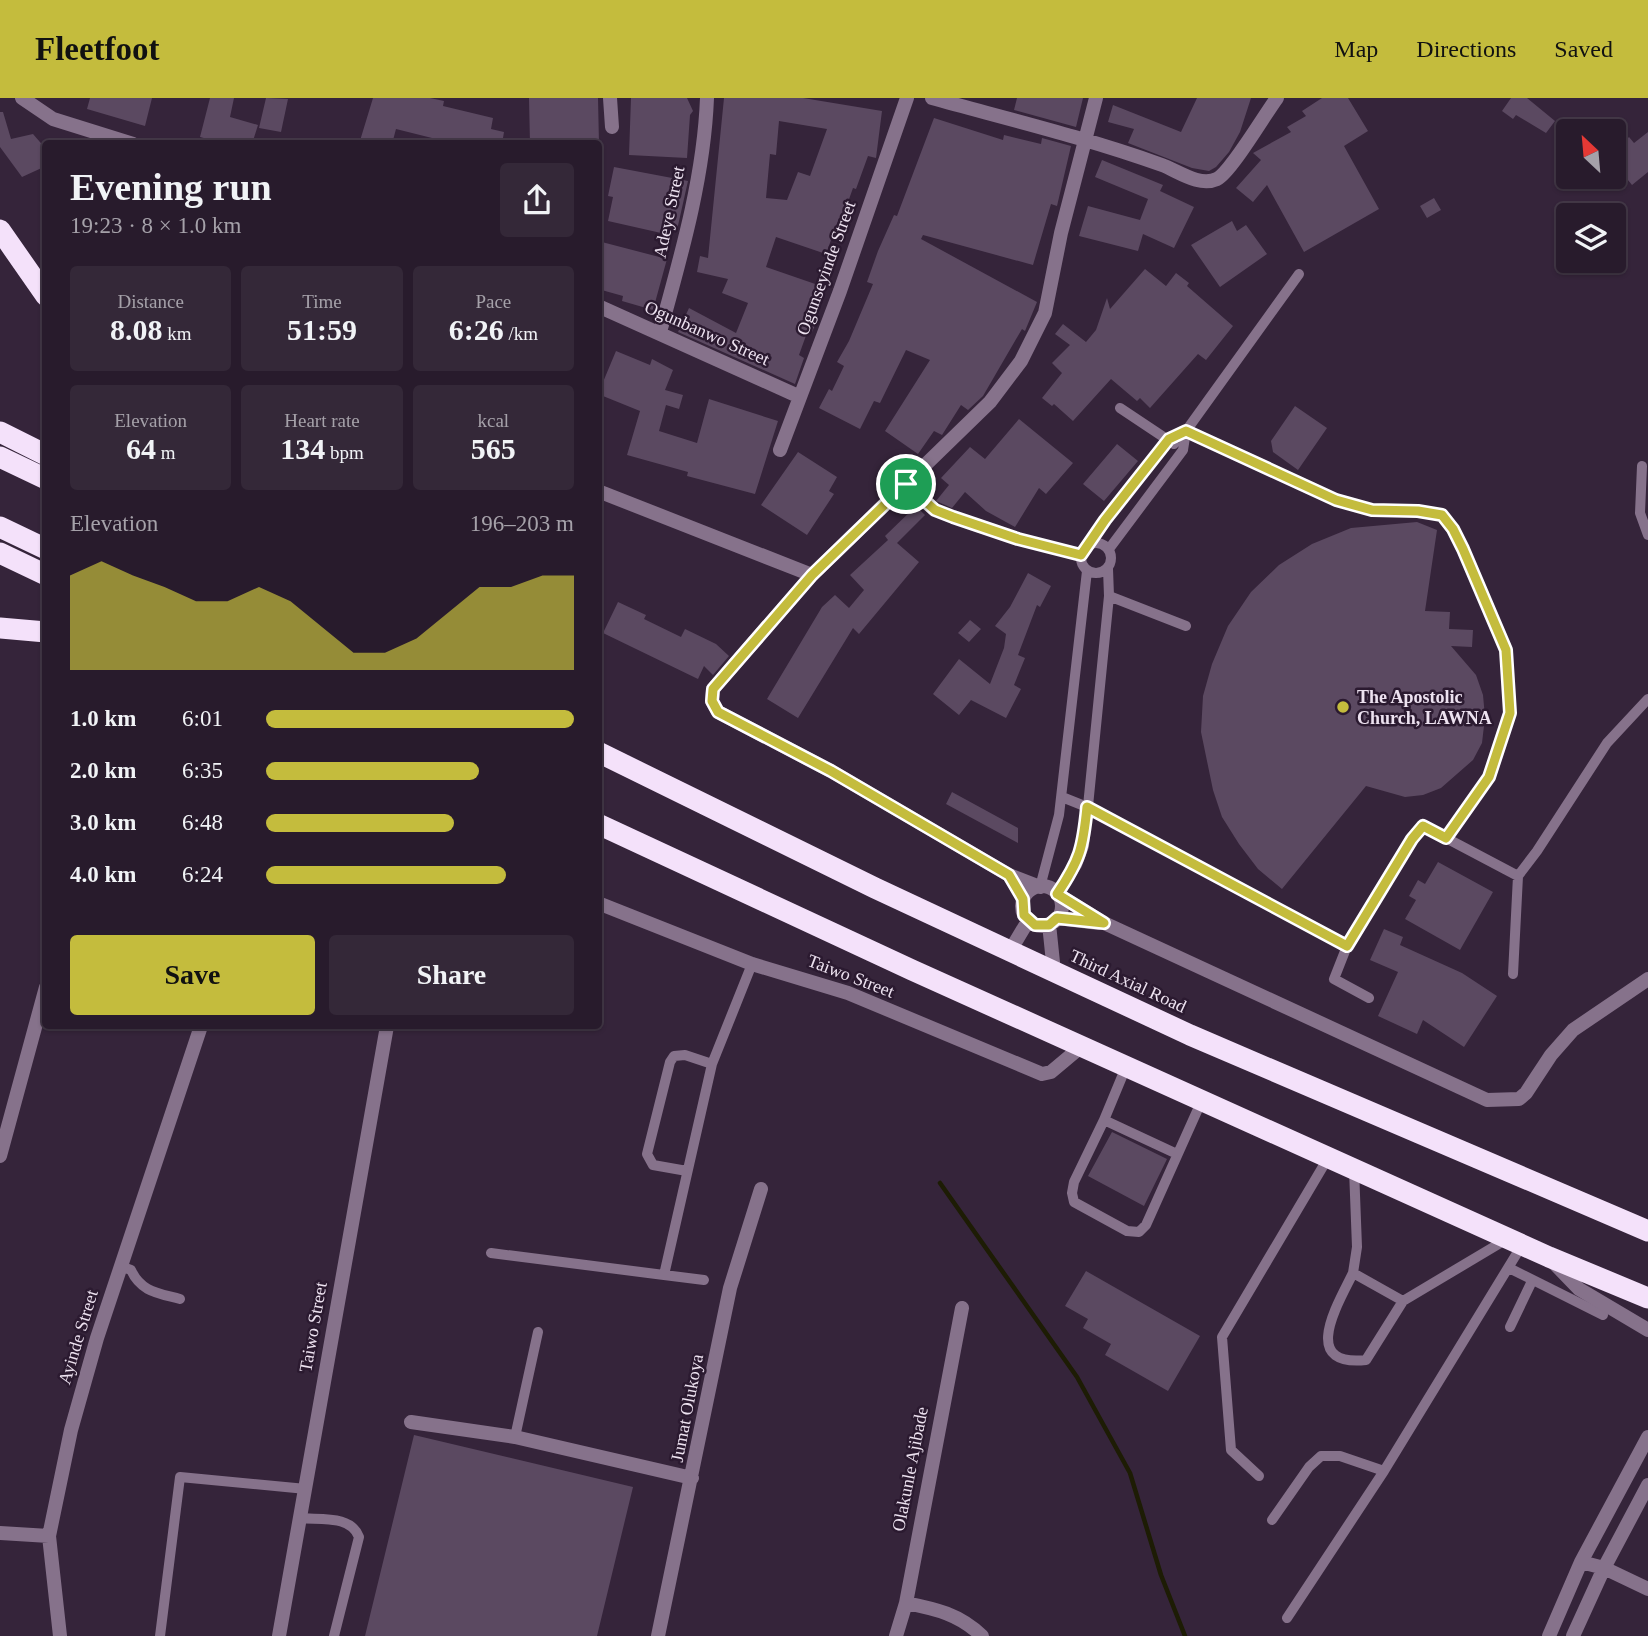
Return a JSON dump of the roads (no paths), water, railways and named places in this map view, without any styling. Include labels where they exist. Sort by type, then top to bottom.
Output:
[{"type":"highway","points":[[0,230],[42,290]]},
{"type":"highway","points":[[0,432],[42,453]]},
{"type":"highway","points":[[0,457],[42,477]]},
{"type":"highway","points":[[0,527],[42,547]]},
{"type":"highway","points":[[0,553],[42,573]]},
{"type":"highway","points":[[0,628],[42,632]]},
{"type":"highway","name":"Third Axial Road","points":[[602,754],[1190,1035],[1648,1231]]},
{"type":"highway","points":[[602,826],[1549,1257],[1648,1297]]},
{"type":"street","points":[[610,98],[612,127]]},
{"type":"street","name":"Adeye Street","points":[[660,332],[685,240],[706,123],[707,98]]},
{"type":"street","name":"Ogunseyinde Street","points":[[780,450],[798,396],[840,292],[907,98]]},
{"type":"street","points":[[932,98],[1083,140],[1208,181],[1225,173],[1277,98]]},
{"type":"street","points":[[1096,98],[1083,140],[1045,313],[1007,383],[812,575],[713,689],[712,701],[718,712],[831,771],[1009,875],[1053,890],[1104,923],[1487,1100],[1519,1099],[1573,1030],[1648,979]]},
{"type":"street","points":[[23,99],[53,118],[120,140]]},
{"type":"street","name":"Ogunbanwo Street","points":[[602,308],[798,396]]},
{"type":"street","points":[[602,493],[812,575]]},
{"type":"street","points":[[1009,875],[1023,899]]},
{"type":"street","points":[[1040,887],[1027,893],[1023,899],[1022,907],[1028,921],[1035,925],[1053,921],[1104,923]]},
{"type":"street","points":[[1054,972],[1053,921],[1061,904],[1057,894]]},
{"type":"street","name":"Taiwo Street","points":[[602,905],[752,964],[848,993],[1042,1073],[1051,1072],[1083,1046]]},
{"type":"street","points":[[1010,951],[1028,921]]},
{"type":"street","points":[[0,1156],[42,1002]]},
{"type":"street","name":"Ayinde Street","points":[[60,1636],[49,1536],[81,1387],[200,1029]]},
{"type":"street","name":"Taiwo Street","points":[[279,1636],[386,1029]]},
{"type":"street","name":"Jumat Olukoya","points":[[657,1636],[730,1288],[761,1189]]},
{"type":"street","points":[[1549,1257],[1578,1289],[1648,1330]]},
{"type":"street","name":"Olakunle Ajibade","points":[[896,1636],[906,1602],[962,1308]]},
{"type":"street","points":[[411,1422],[515,1437],[692,1478]]},
{"type":"street","points":[[1549,1636],[1581,1562],[1648,1437]]},
{"type":"street","points":[[1573,1636],[1604,1568],[1648,1485]]},
{"type":"street","points":[[0,1533],[49,1536]]},
{"type":"street","points":[[1581,1562],[1604,1568],[1648,1589]]},
{"type":"street","points":[[906,1602],[951,1613],[969,1623],[982,1636]]},
{"type":"lane","points":[[1109,549],[1183,450],[1186,431],[1299,274]]},
{"type":"lane","points":[[1120,408],[1183,450]]},
{"type":"lane","points":[[1108,569],[1094,573],[1087,570],[1081,561],[1081,555],[1169,439],[1186,431],[1336,500],[1372,510],[1418,511],[1442,515],[1453,529],[1506,650],[1510,713],[1489,777],[1446,838]]},
{"type":"lane","points":[[1642,466],[1640,513],[1648,535]]},
{"type":"lane","points":[[906,484],[935,510],[1018,539],[1081,555]]},
{"type":"lane","points":[[1057,894],[1077,865],[1084,846],[1109,596],[1108,569],[1112,556],[1109,549],[1097,543],[1090,544]]},
{"type":"lane","points":[[1040,887],[1062,797],[1087,570]]},
{"type":"lane","points":[[1109,596],[1186,626]]},
{"type":"lane","points":[[1513,974],[1518,876],[1608,743],[1648,699]]},
{"type":"lane","points":[[1062,797],[1087,807],[1347,946]]},
{"type":"lane","points":[[1369,998],[1334,979],[1347,946],[1412,839],[1423,826],[1518,876]]},
{"type":"lane","points":[[664,1275],[712,1064],[752,964]]},
{"type":"lane","points":[[687,1171],[653,1165],[647,1154],[670,1062],[674,1056],[685,1055],[712,1064]]},
{"type":"lane","points":[[1126,1066],[1074,1182],[1072,1193],[1074,1202],[1127,1231],[1139,1232],[1146,1225],[1202,1100]]},
{"type":"lane","points":[[1104,1120],[1177,1154]]},
{"type":"lane","points":[[1259,1476],[1231,1450],[1222,1338],[1328,1157]]},
{"type":"lane","points":[[1354,1169],[1357,1247],[1353,1273],[1328,1324],[1326,1338],[1332,1351],[1348,1362],[1366,1360],[1403,1301],[1515,1241]]},
{"type":"lane","points":[[1287,1618],[1384,1471],[1509,1268],[1515,1241]]},
{"type":"lane","points":[[491,1253],[704,1280]]},
{"type":"lane","points":[[120,1266],[131,1270],[143,1289],[180,1299]]},
{"type":"lane","points":[[1509,1268],[1603,1315]]},
{"type":"lane","points":[[1353,1273],[1403,1301]]},
{"type":"lane","points":[[1510,1327],[1532,1281]]},
{"type":"lane","points":[[515,1437],[538,1332]]},
{"type":"lane","points":[[1272,1520],[1309,1467],[1321,1456],[1340,1456],[1384,1471]]},
{"type":"lane","points":[[160,1636],[180,1478],[306,1489]]},
{"type":"lane","points":[[300,1518],[349,1522],[359,1537],[334,1636]]},
{"type":"waterway","points":[[940,1183],[1077,1377],[1130,1473],[1161,1575],[1185,1636]]},
{"type":"place","name":"The Apostolic Church, LAWNA","points":[[1343,707]]}]
